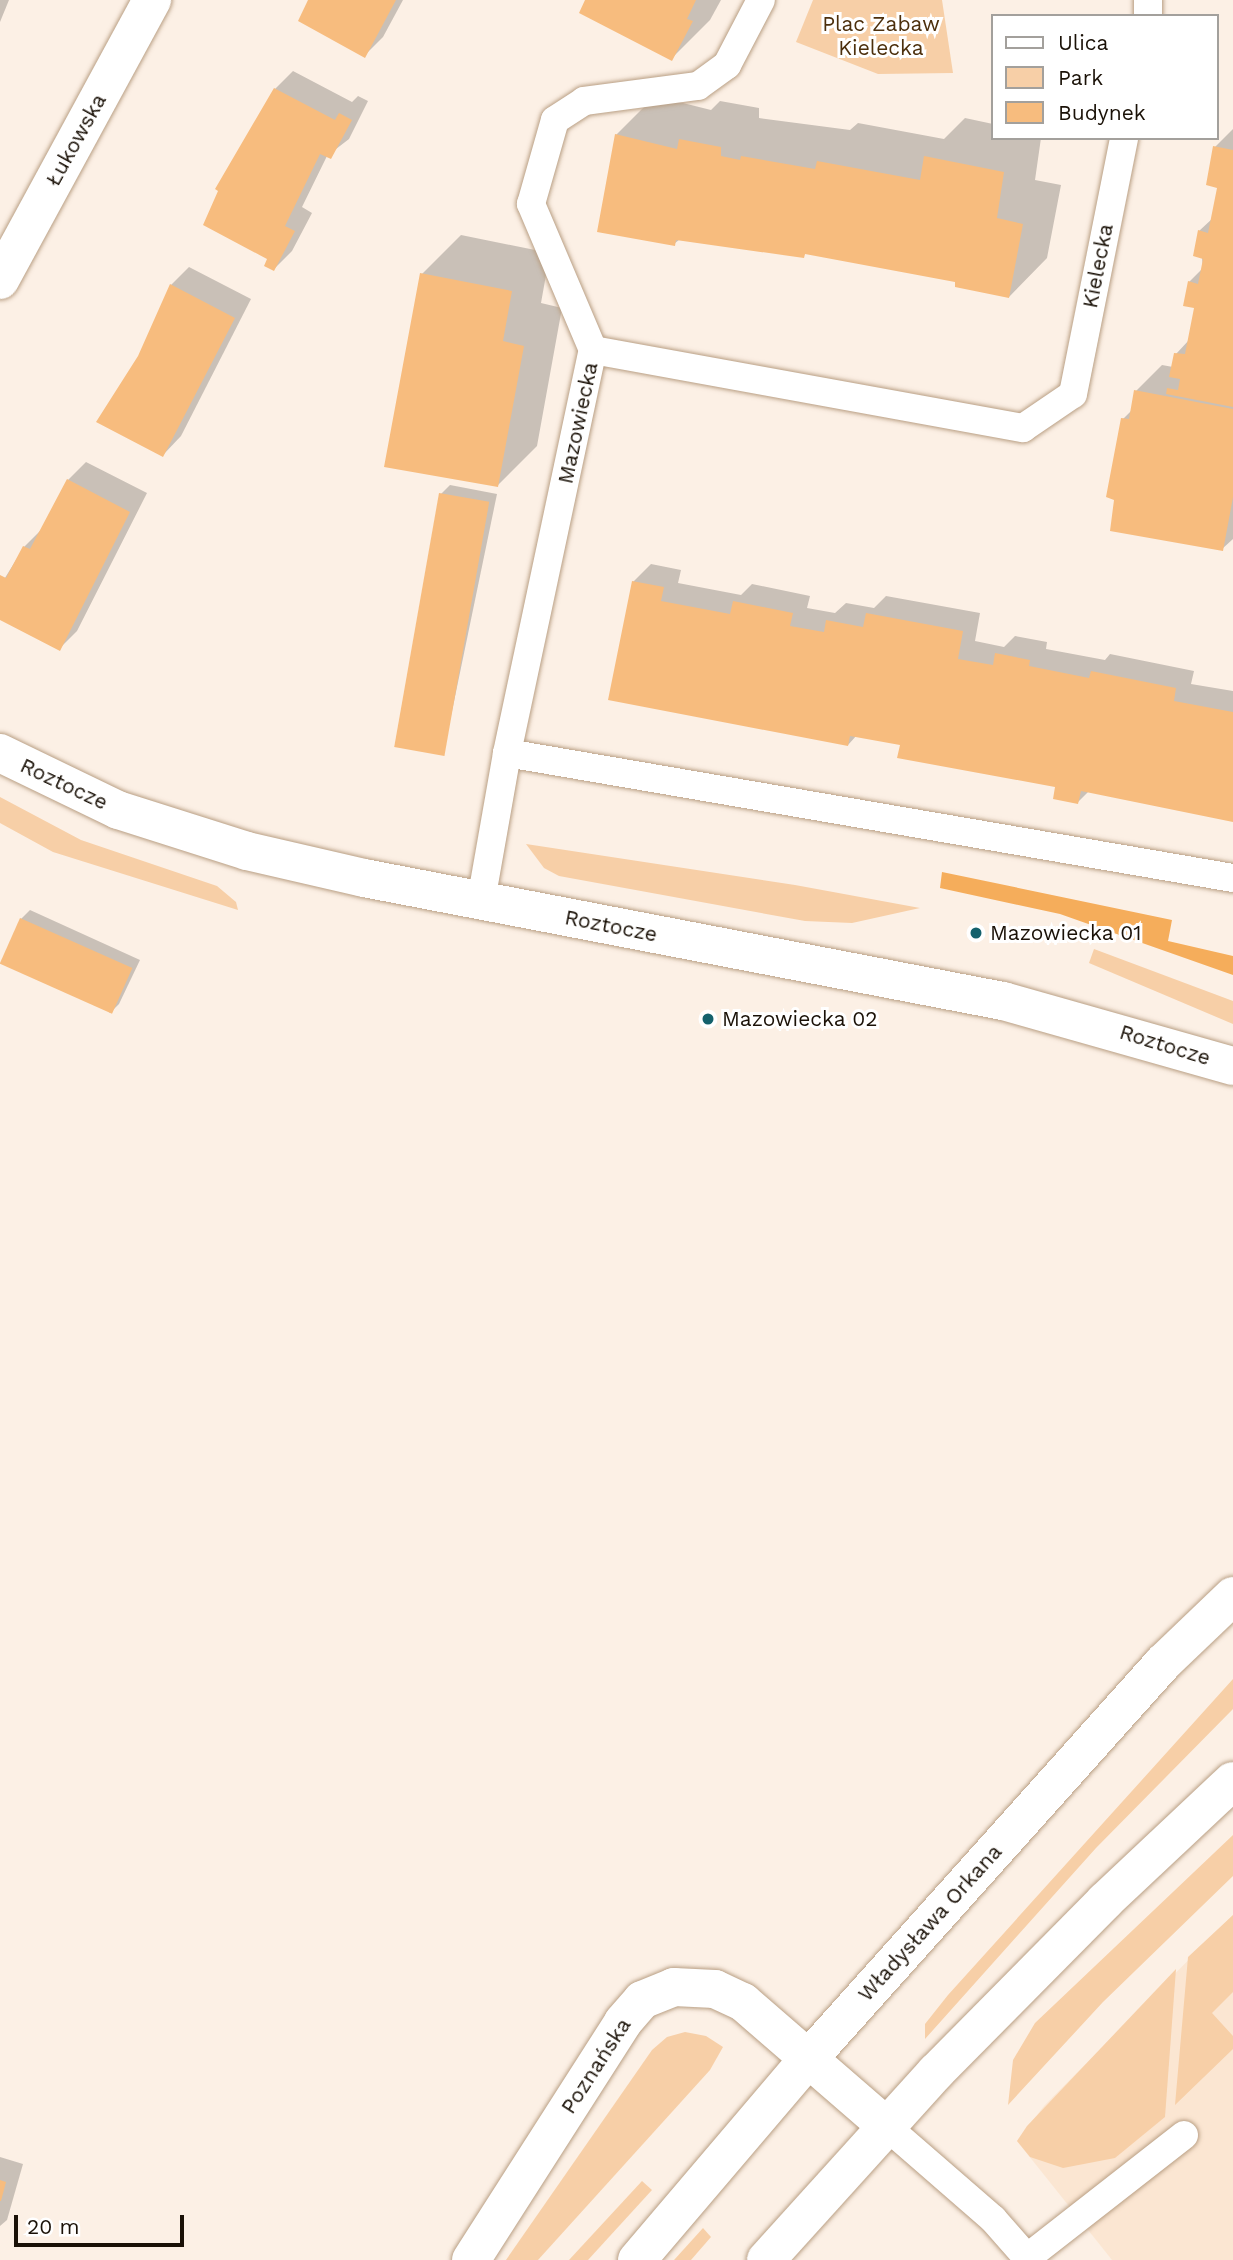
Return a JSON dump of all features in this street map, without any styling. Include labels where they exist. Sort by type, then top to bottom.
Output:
[{"type":"street","name":"Łukowska","points":[[0,280],[152,0]]},
{"type":"street","name":"Roztocze","points":[[0,753],[94,800],[183,832],[285,861],[992,999],[1102,1026],[1233,1066]]},
{"type":"street","name":"Władysława Orkana","points":[[637,2260],[810,2057],[1163,1663],[1233,1596]]},
{"type":"street","points":[[766,2260],[886,2126],[1105,1901],[1233,1781]]},
{"type":"street","name":"Poznańska","points":[[471,2260],[623,2022],[642,2000],[674,1987],[715,1989],[768,2019],[886,2126]]},
{"type":"lane","points":[[593,350],[531,204],[555,120],[584,101],[698,86],[727,65],[761,0]]},
{"type":"lane","name":"Kielecka","points":[[1073,394],[1124,140]]},
{"type":"lane","name":"Mazowiecka","points":[[481,901],[507,753],[593,350],[1023,428],[1073,394]]},
{"type":"lane","points":[[507,753],[1233,878]]},
{"type":"lane","points":[[886,2126],[993,2219],[1028,2259],[1184,2135]]},
{"type":"shaded area","points":[[942,872],[1172,920],[1168,941],[1233,956],[1233,975],[1060,914],[940,888]]},
{"type":"shaded area","points":[[1233,1915],[1233,2260],[1112,2260],[1017,2141],[1044,2106]]},
{"type":"green space","name":"Plac Zabaw Kielecka","points":[[813,0],[942,0],[953,73],[878,74],[796,42]]},
{"type":"green space","points":[[0,797],[81,840],[217,886],[236,902],[238,910],[53,852],[0,823]]},
{"type":"green space","points":[[526,844],[795,885],[920,908],[852,923],[805,921],[559,876],[544,868]]},
{"type":"green space","points":[[1094,949],[1233,1001],[1233,1024],[1089,963]]},
{"type":"green space","points":[[1233,1679],[1233,1709],[1096,1848],[925,2039],[925,2024],[948,1995]]},
{"type":"green space","points":[[1233,1835],[1233,1876],[1103,2002],[1008,2105],[1013,2060],[1035,2023]]},
{"type":"green space","points":[[1233,1915],[1233,1992],[1212,2013],[1233,2036],[1233,2049],[1175,2105],[1188,1957]]},
{"type":"green space","points":[[1176,1969],[1165,2117],[1115,2158],[1063,2168],[1030,2157],[1017,2141],[1027,2126]]},
{"type":"green space","points":[[685,2032],[706,2036],[723,2047],[710,2070],[538,2260],[506,2260],[652,2050],[667,2037]]},
{"type":"green space","points":[[642,2181],[652,2190],[588,2260],[569,2260]]},
{"type":"green space","points":[[703,2228],[711,2237],[691,2260],[674,2260]]},
{"type":"building","points":[[308,0],[396,0],[365,58],[298,21]]},
{"type":"building","points":[[585,0],[696,0],[687,19],[693,21],[672,61],[579,13]]},
{"type":"building","points":[[274,88],[335,120],[339,113],[352,120],[331,159],[320,154],[285,226],[295,231],[274,271],[264,266],[267,259],[203,225],[218,191],[215,189]]},
{"type":"building","points":[[615,134],[677,149],[679,139],[721,147],[721,156],[740,160],[741,156],[815,169],[817,161],[920,180],[924,156],[1004,172],[997,218],[1023,224],[1009,298],[955,287],[955,282],[805,254],[804,258],[676,240],[675,246],[597,232]]},
{"type":"building","points":[[1213,146],[1233,150],[1233,407],[1166,394],[1167,388],[1178,390],[1180,379],[1169,377],[1174,353],[1185,354],[1194,308],[1183,306],[1188,281],[1198,284],[1203,259],[1193,256],[1198,230],[1208,233],[1217,188],[1206,185]]},
{"type":"building","points":[[420,273],[512,291],[503,341],[524,346],[498,487],[384,467]]},
{"type":"building","points":[[170,284],[235,318],[163,457],[96,422],[138,356]]},
{"type":"building","points":[[1134,390],[1233,409],[1233,497],[1223,551],[1110,531],[1114,500],[1106,497],[1121,418],[1129,419]]},
{"type":"building","points":[[67,479],[130,512],[60,651],[0,620],[0,575],[6,578],[23,546],[30,549]]},
{"type":"building","points":[[439,493],[489,502],[444,756],[394,747]]},
{"type":"building","points":[[632,581],[664,587],[661,601],[730,614],[733,601],[793,613],[790,626],[824,632],[826,620],[863,627],[866,613],[963,631],[958,659],[993,665],[995,653],[1030,660],[1029,666],[1089,678],[1091,671],[1176,688],[1174,701],[1233,712],[1233,822],[1081,791],[1078,804],[1053,799],[1055,787],[897,758],[900,745],[850,736],[848,746],[608,700]]},
{"type":"building","points":[[20,918],[132,968],[112,1014],[0,964]]},
{"type":"building","points":[[0,2180],[6,2182],[1,2201],[0,2201]]},
{"type":"place","name":"Mazowiecka 01","points":[[976,933]]},
{"type":"place","name":"Mazowiecka 02","points":[[708,1019]]}]
